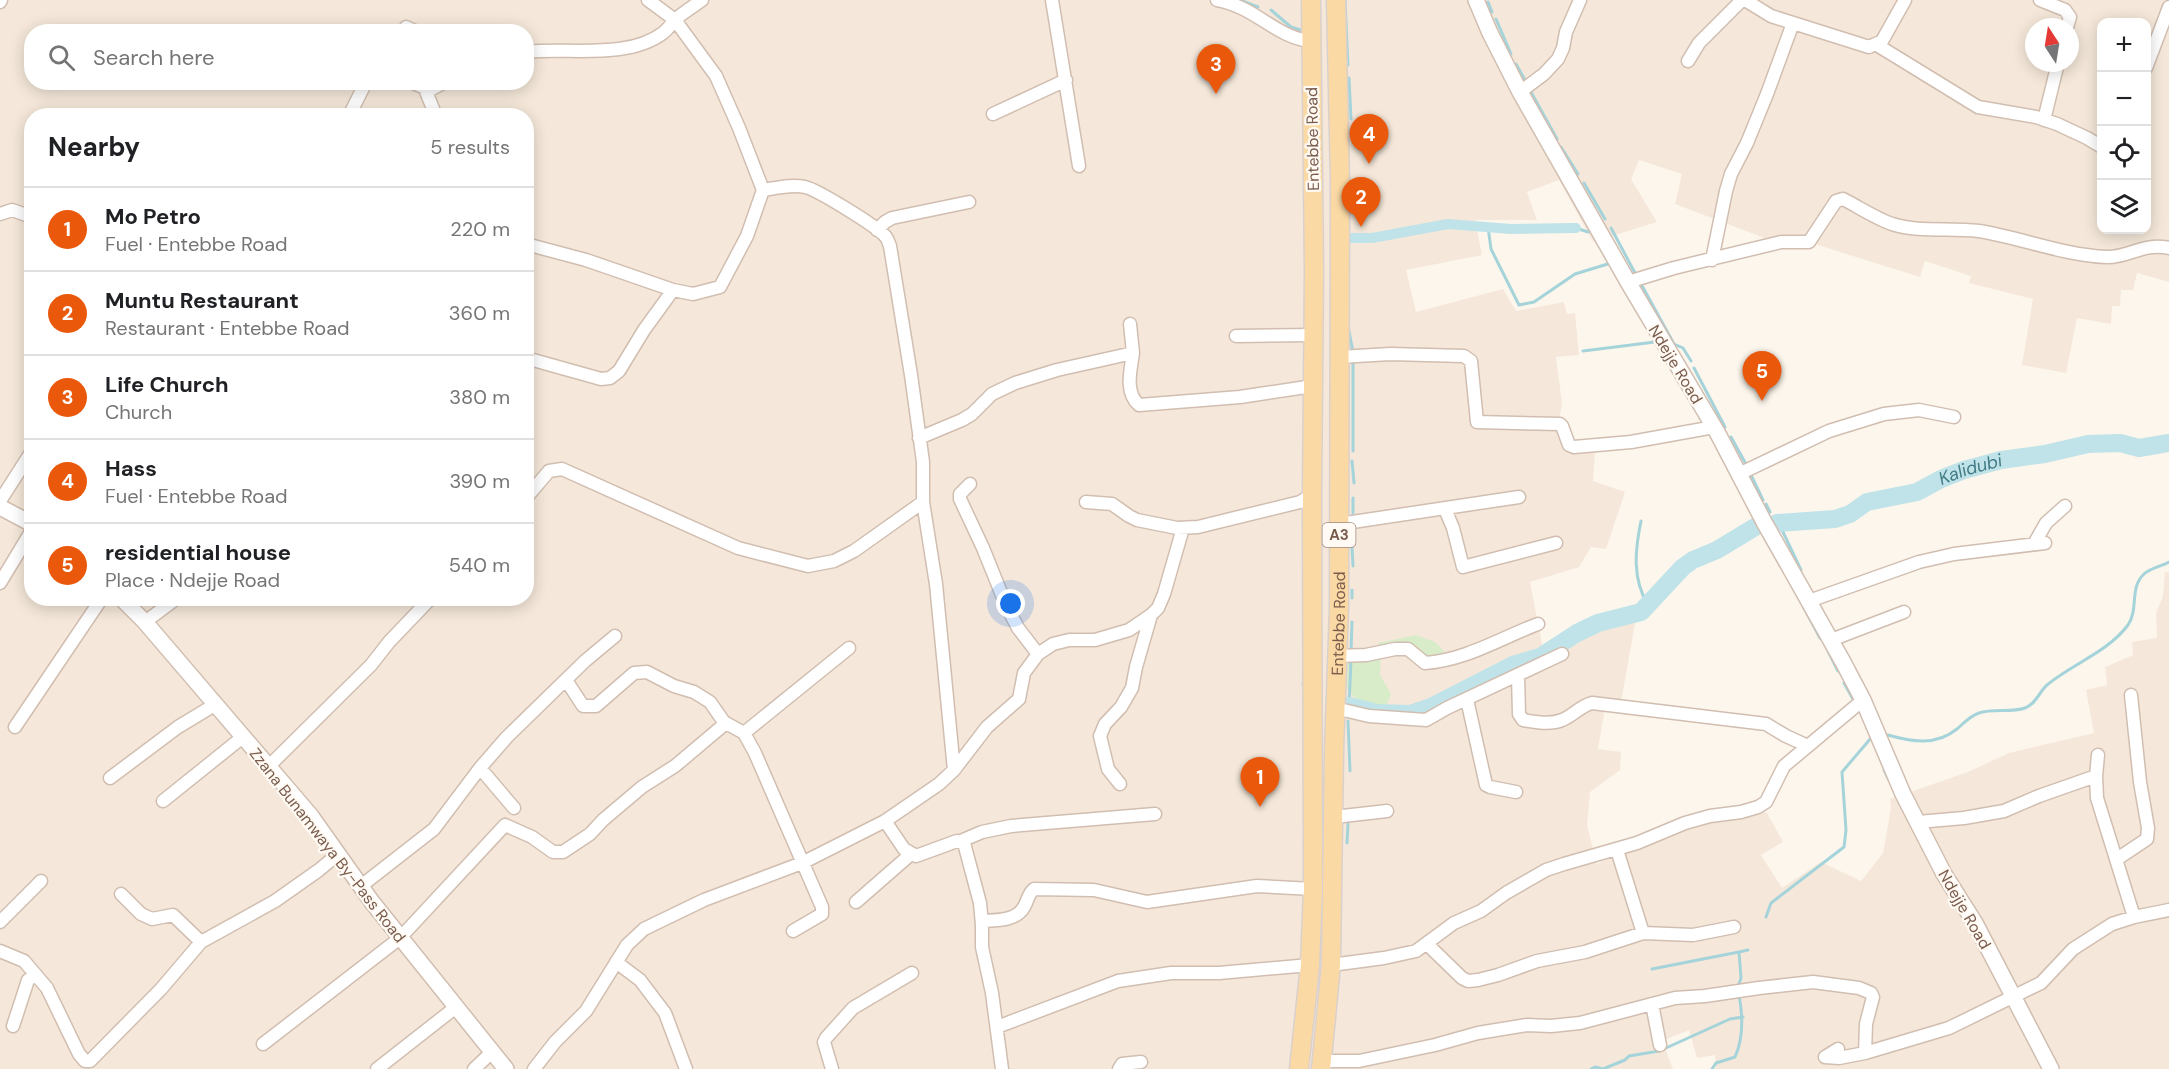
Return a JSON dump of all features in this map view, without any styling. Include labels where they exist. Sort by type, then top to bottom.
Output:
[{"type":"main road","name":"Entebbe Road","points":[[1299,1069],[1310,965],[1313,889],[1314,335],[1311,0]]},
{"type":"main road","name":"Entebbe Road","points":[[1321,1065],[1331,965],[1339,563],[1340,181],[1336,0]]},
{"type":"main road","points":[[1313,560],[1339,563]]},
{"type":"street","points":[[534,246],[673,290],[693,294],[720,286],[747,236],[763,190],[739,128],[716,76],[675,20],[648,0]]},
{"type":"street","points":[[534,51],[588,51],[628,47],[664,33],[675,20],[702,0]]},
{"type":"street","points":[[1052,0],[1079,166]]},
{"type":"street","points":[[1217,0],[1243,8],[1289,37],[1309,41],[1311,38]]},
{"type":"street","name":"Ndejje Road","points":[[1476,0],[1520,92],[1714,427],[1831,640],[1863,700],[1903,794],[1944,874],[1974,923],[2051,1069]]},
{"type":"street","points":[[1520,92],[1544,74],[1558,59],[1566,32],[1580,0]]},
{"type":"street","points":[[1688,61],[1699,43],[1744,0],[1771,16],[1869,47],[1882,41],[1905,0]]},
{"type":"street","points":[[2040,0],[2066,10],[2070,18]]},
{"type":"street","points":[[2151,57],[2167,22],[2169,7]]},
{"type":"street","points":[[1712,260],[1731,174],[1755,123],[1793,24]]},
{"type":"street","points":[[1877,45],[1978,107],[2044,120],[2097,144]]},
{"type":"street","points":[[2044,120],[2056,72]]},
{"type":"street","points":[[993,114],[1066,80]]},
{"type":"street","points":[[353,108],[362,90]]},
{"type":"street","points":[[426,90],[433,108]]},
{"type":"street","points":[[763,190],[794,186],[806,187],[819,192],[887,238],[893,259],[919,438],[923,502],[936,584],[954,770]]},
{"type":"street","points":[[1628,282],[1674,268],[1781,242],[1809,242],[1836,201],[1843,199],[1893,224],[1934,230],[1979,231],[2083,255],[2115,256],[2152,246],[2169,248]]},
{"type":"street","points":[[877,230],[892,218],[969,202]]},
{"type":"street","points":[[0,214],[12,210],[24,214]]},
{"type":"street","points":[[534,360],[601,379],[610,378],[619,371],[644,330],[673,290]]},
{"type":"street","points":[[1130,324],[1133,352],[1129,382],[1134,400],[1139,405],[1240,398],[1313,386]]},
{"type":"street","points":[[1236,336],[1314,335]]},
{"type":"street","points":[[919,438],[972,414],[992,394],[1015,383],[1058,369],[1133,352]]},
{"type":"street","points":[[1340,357],[1390,354],[1464,356],[1471,361],[1477,422],[1560,424],[1569,445],[1574,447],[1631,442],[1714,427]]},
{"type":"street","points":[[1739,474],[1828,431],[1884,414],[1919,410],[1954,417]]},
{"type":"street","points":[[0,501],[24,464]]},
{"type":"street","points":[[534,489],[549,471],[562,469],[738,548],[808,566],[834,561],[854,551],[923,502]]},
{"type":"street","points":[[970,484],[962,491],[960,499],[1006,605],[1018,628],[1038,654]]},
{"type":"street","points":[[1086,502],[1112,504],[1137,520],[1183,528],[1198,527],[1300,502],[1312,495]]},
{"type":"street","points":[[1339,524],[1519,497]]},
{"type":"street","points":[[1809,601],[1919,562],[1954,554],[2039,544],[2046,523],[2065,506]]},
{"type":"street","points":[[0,507],[24,520]]},
{"type":"street","points":[[1445,509],[1453,528],[1462,567],[1556,543]]},
{"type":"street","points":[[534,1069],[555,1042],[586,1011],[627,945],[644,930],[704,900],[802,863],[885,821],[939,784],[954,770],[987,727],[1019,699],[1024,673],[1038,654],[1053,644],[1069,640],[1095,640],[1129,630],[1151,615],[1158,608],[1164,594],[1183,528]]},
{"type":"street","points":[[0,583],[24,543]]},
{"type":"street","points":[[15,727],[97,606]]},
{"type":"street","name":"Zzana Bunamwaya By-Pass Road","points":[[129,606],[146,622],[311,816],[400,938],[506,1069]]},
{"type":"street","points":[[146,622],[167,606]]},
{"type":"street","points":[[269,766],[371,664],[423,606]]},
{"type":"street","points":[[1831,640],[1904,612]]},
{"type":"street","points":[[1120,784],[1108,769],[1100,736],[1105,724],[1121,706],[1132,688],[1151,615]]},
{"type":"street","points":[[1337,656],[1366,655],[1395,649],[1408,649],[1425,663],[1436,662],[1476,652],[1486,645],[1538,624]]},
{"type":"street","points":[[361,886],[434,829],[480,768],[507,737],[615,636]]},
{"type":"street","points":[[744,733],[849,648]]},
{"type":"street","points":[[1335,708],[1369,716],[1425,720],[1562,654]]},
{"type":"street","points":[[566,680],[583,706],[588,707],[596,706],[634,673],[647,672],[674,686],[694,692],[710,702],[726,723],[744,733],[756,753],[823,911],[793,931]]},
{"type":"street","points":[[1518,675],[1519,714],[1523,720],[1546,723],[1564,720],[1585,705],[1592,703],[1766,724],[1809,746]]},
{"type":"street","points":[[2117,859],[2147,838],[2148,828],[2140,782],[2131,695]]},
{"type":"street","points":[[1331,965],[1416,951],[1454,923],[1481,911],[1506,893],[1546,870],[1617,850],[1685,823],[1758,807],[1766,802],[1784,766],[1863,700]]},
{"type":"street","points":[[1462,701],[1468,704],[1486,785],[1490,788],[1516,792]]},
{"type":"street","points":[[110,778],[178,727],[216,704]]},
{"type":"street","points":[[263,1044],[400,938],[505,825],[532,837],[553,852],[564,852],[590,834],[642,787],[675,766],[726,723]]},
{"type":"street","points":[[163,801],[244,736]]},
{"type":"street","points":[[2098,754],[2096,776],[2100,812],[2117,859],[2133,917]]},
{"type":"street","points":[[480,768],[514,808]]},
{"type":"street","points":[[1918,822],[1964,818],[2004,811],[2096,776]]},
{"type":"street","points":[[1334,817],[1388,811]]},
{"type":"street","points":[[885,821],[904,849],[911,854],[923,855],[982,831],[1011,826],[1155,814]]},
{"type":"street","points":[[961,841],[969,858],[980,903],[982,947],[992,993],[1002,1069]]},
{"type":"street","points":[[1617,850],[1643,933]]},
{"type":"street","points":[[0,951],[24,961],[48,988],[78,1054],[85,1061],[90,1061],[161,989],[201,942],[274,901],[338,854]]},
{"type":"street","points":[[855,902],[911,854]]},
{"type":"street","points":[[0,922],[41,881]]},
{"type":"street","points":[[982,921],[1013,917],[1023,910],[1030,892],[1034,890],[1094,890],[1147,902],[1257,886],[1313,889]]},
{"type":"street","points":[[121,894],[141,914],[152,919],[173,915],[201,942]]},
{"type":"street","points":[[1838,1049],[1825,1057],[1839,1058],[1865,1053],[1949,1028],[2041,983],[2073,949],[2112,924],[2169,910]]},
{"type":"street","points":[[1427,944],[1468,981],[1498,975],[1537,961],[1585,952],[1643,933],[1693,935],[1734,927]]},
{"type":"street","points":[[616,962],[640,980],[664,1013],[686,1069]]},
{"type":"street","points":[[997,1027],[1118,981],[1172,973],[1219,974],[1310,965]]},
{"type":"street","points":[[832,1069],[824,1042],[826,1038],[853,1008],[912,973]]},
{"type":"street","points":[[13,1026],[28,980],[36,975]]},
{"type":"street","points":[[1321,1065],[1359,1061],[1435,1045],[1478,1033],[1527,1025],[1551,1026],[1580,1023],[1675,998],[1813,982],[1859,988],[1871,993],[1873,997],[1866,1024],[1865,1053]]},
{"type":"street","points":[[1652,1004],[1660,1045]]},
{"type":"street","points":[[377,1069],[456,1007]]},
{"type":"street","points":[[474,1069],[492,1052]]},
{"type":"street","points":[[1119,1069],[1122,1065],[1141,1062]]},
{"type":"shaded area","points":[[0,0],[2169,0],[2169,282],[2137,273],[2133,290],[2121,290],[2120,306],[2112,306],[2111,324],[2077,318],[2066,373],[2022,365],[2033,299],[1969,283],[1971,276],[1925,261],[1920,277],[1802,240],[1775,242],[1675,204],[1682,174],[1639,160],[1631,179],[1657,222],[1593,242],[1559,180],[1527,192],[1537,220],[1475,220],[1482,255],[1406,270],[1416,312],[1503,289],[1516,311],[1564,302],[1567,314],[1575,313],[1579,355],[1556,357],[1562,403],[1557,432],[1564,448],[1574,453],[1595,452],[1593,481],[1625,492],[1606,549],[1591,547],[1579,567],[1530,582],[1545,660],[1559,653],[1583,635],[1601,627],[1636,618],[1621,702],[1606,703],[1598,749],[1621,752],[1620,770],[1590,792],[1587,826],[1597,864],[1619,853],[1701,823],[1735,819],[1763,812],[1767,813],[1783,842],[1761,855],[1782,888],[1821,862],[1861,881],[1883,853],[1891,808],[1890,799],[1968,772],[2009,753],[2094,733],[2086,690],[2107,685],[2105,667],[2133,655],[2132,642],[2157,638],[2156,613],[2163,596],[2165,572],[2169,572],[2169,1069],[1716,1069],[1715,1055],[1697,1058],[1689,1030],[1662,1041],[1673,1069],[0,1069]]},
{"type":"green space","points":[[1416,635],[1435,642],[1445,652],[1443,658],[1433,661],[1378,646],[1378,643]]},
{"type":"green space","points":[[1342,653],[1381,655],[1380,675],[1391,694],[1385,710],[1365,706],[1341,681]]},
{"type":"waterway","points":[[1240,0],[1258,7]]},
{"type":"waterway","points":[[1345,0],[1348,65]]},
{"type":"waterway","points":[[1488,2],[1492,12]]},
{"type":"waterway","points":[[1271,10],[1291,27],[1304,31]]},
{"type":"waterway","points":[[1496,19],[1511,54]]},
{"type":"waterway","points":[[1516,64],[1525,80]]},
{"type":"waterway","points":[[1349,78],[1351,119]]},
{"type":"waterway","points":[[1531,92],[1557,139]]},
{"type":"waterway","points":[[1351,129],[1351,134]]},
{"type":"waterway","points":[[1561,147],[1578,174]]},
{"type":"waterway","points":[[1584,183],[1605,219]]},
{"type":"waterway","points":[[1344,238],[1372,238],[1448,224],[1511,229],[1576,228]]},
{"type":"waterway","points":[[1488,227],[1491,249],[1519,305],[1534,302],[1575,274],[1611,263]]},
{"type":"waterway","points":[[1576,228],[1588,232],[1591,230]]},
{"type":"waterway","points":[[1611,228],[1635,273]]},
{"type":"waterway","points":[[1640,282],[1674,344],[1683,348],[1691,361]]},
{"type":"waterway","points":[[1348,326],[1353,352]]},
{"type":"waterway","points":[[1583,351],[1655,342]]},
{"type":"waterway","points":[[1353,362],[1353,451]]},
{"type":"waterway","points":[[1694,368],[1725,427]]},
{"type":"waterway","points":[[1731,437],[1747,466]]},
{"type":"waterway","name":"Kalidubi","points":[[1777,523],[1835,519],[1850,514],[1867,502],[1917,492],[1964,470],[2001,460],[2045,454],[2088,444],[2120,443],[2139,448],[2169,443]]},
{"type":"waterway","points":[[1352,461],[1354,483]]},
{"type":"waterway","points":[[1751,475],[1763,500]]},
{"type":"waterway","points":[[1353,498],[1353,513]]},
{"type":"waterway","points":[[1766,504],[1770,512]]},
{"type":"waterway","points":[[1641,521],[1636,564],[1639,585],[1648,605]]},
{"type":"waterway","points":[[1349,706],[1377,713],[1410,714],[1431,707],[1513,665],[1540,657],[1577,633],[1598,623],[1641,612],[1683,567],[1760,524]]},
{"type":"waterway","points":[[1351,527],[1353,566]]},
{"type":"waterway","points":[[1782,530],[1801,570]]},
{"type":"waterway","points":[[1888,735],[1915,741],[1932,740],[1949,734],[1979,713],[2029,706],[2047,685],[2120,634],[2131,619],[2139,580],[2149,570],[2169,562]]},
{"type":"waterway","points":[[1352,590],[1352,598]]},
{"type":"waterway","points":[[1804,608],[1820,638]]},
{"type":"waterway","points":[[1351,651],[1352,622]]},
{"type":"waterway","points":[[1828,651],[1838,671]]},
{"type":"waterway","points":[[1349,706],[1351,660]]},
{"type":"waterway","points":[[1303,685],[1304,678]]},
{"type":"waterway","points":[[1844,683],[1853,699]]},
{"type":"waterway","points":[[1348,721],[1350,771]]},
{"type":"waterway","points":[[1766,917],[1771,903],[1844,847],[1846,830],[1842,772],[1871,738],[1873,741]]},
{"type":"waterway","points":[[1884,770],[1889,780]]},
{"type":"waterway","points":[[1347,843],[1348,824]]},
{"type":"waterway","points":[[1738,987],[1741,978],[1739,952],[1748,950]]},
{"type":"waterway","points":[[1652,969],[1739,952]]},
{"type":"waterway","points":[[1712,1069],[1716,1063],[1735,1057],[1738,1049],[1742,1026],[1739,995]]},
{"type":"waterway","points":[[1666,1048],[1730,1019],[1743,1017]]},
{"type":"waterway","points":[[1591,1069],[1595,1067],[1603,1069],[1629,1056],[1659,1051]]},
{"type":"place","name":"Life Church","points":[[1216,94]]},
{"type":"place","name":"Hass","points":[[1369,164]]},
{"type":"place","name":"Muntu Restaurant","points":[[1361,227]]},
{"type":"place","name":"residential house","points":[[1762,401]]},
{"type":"place","name":"Mo Petro","points":[[1260,807]]}]
